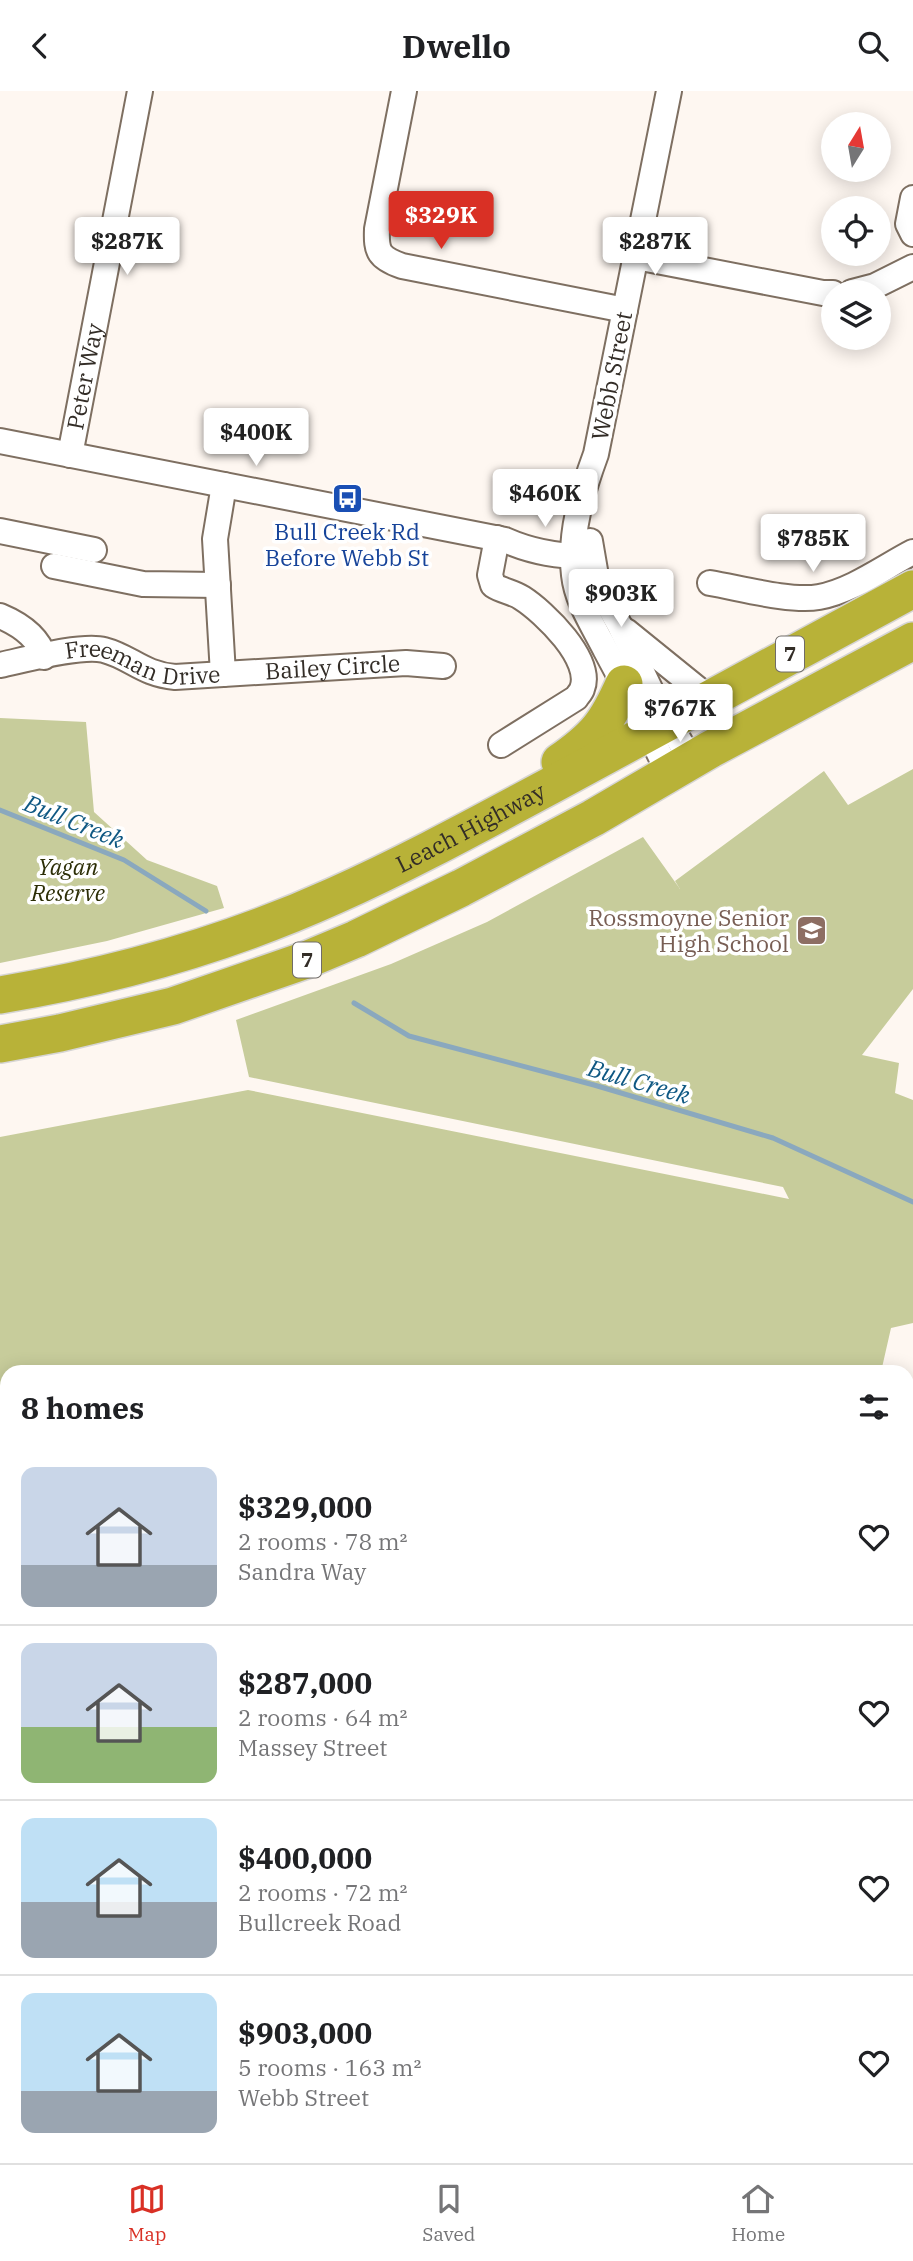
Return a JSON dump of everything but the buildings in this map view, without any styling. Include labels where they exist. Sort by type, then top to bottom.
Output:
[{"type":"highway","name":"Leach Highway","points":[[0,995],[163,959],[334,896],[443,842],[660,727],[913,589]]},
{"type":"highway","name":"Leach Highway","points":[[0,1044],[60,1033],[173,1006],[306,960],[356,939],[461,888],[593,818],[680,767],[913,641]]},
{"type":"highway","points":[[443,842],[568,757],[593,736],[608,719],[624,684]]},
{"type":"street","name":"Peter Way","points":[[70,455],[140,91]]},
{"type":"street","points":[[404,91],[377,229],[376,243],[379,253],[402,266],[625,310]]},
{"type":"street","name":"Webb Street","points":[[660,727],[624,684],[584,609],[574,575],[582,549],[585,483],[596,454],[669,91]]},
{"type":"street","points":[[913,198],[908,224],[913,234]]},
{"type":"street","points":[[636,257],[821,292]]},
{"type":"street","points":[[887,280],[913,267]]},
{"type":"street","points":[[0,441],[501,539],[520,547],[582,549]]},
{"type":"street","name":"Freeman Drive","points":[[0,665],[102,649],[159,675],[175,677],[223,674],[215,539],[224,485]]},
{"type":"street","points":[[0,531],[94,550]]},
{"type":"street","points":[[501,539],[490,575],[492,585],[524,599],[551,621],[582,665],[584,677],[583,689],[576,698],[501,745]]},
{"type":"street","name":"Webb Street","points":[[582,549],[652,693],[660,727],[680,767]]},
{"type":"street","points":[[710,583],[793,597],[817,597],[840,591],[913,552]]},
{"type":"street","points":[[54,566],[143,584],[218,585]]},
{"type":"street","points":[[0,616],[29,632],[44,657]]},
{"type":"street","name":"Webb Street","points":[[620,626],[710,699]]},
{"type":"street","name":"Bailey Circle","points":[[223,674],[406,663],[443,666]]},
{"type":"green space","name":"Yagan Reserve","points":[[0,718],[86,722],[94,812],[147,860],[217,886],[224,908],[107,941],[0,963]]},
{"type":"green space","points":[[913,769],[913,989],[862,1055],[899,1063],[895,1093],[913,1100],[913,1323],[891,1328],[883,1365],[0,1365],[0,1137],[248,1090],[789,1199],[783,1187],[249,1077],[236,1020],[391,964],[487,922],[643,837],[680,889],[675,881],[824,771],[848,805]]},
{"type":"waterway","name":"Bull Creek","points":[[0,810],[124,860],[206,911]]},
{"type":"waterway","name":"Bull Creek","points":[[354,1003],[409,1036],[594,1085],[773,1138],[913,1202]]},
{"type":"place","name":"Bull Creek Rd Before Webb St","points":[[347,498]]},
{"type":"place","name":"Rossmoyne Senior High School","points":[[812,931]]}]
